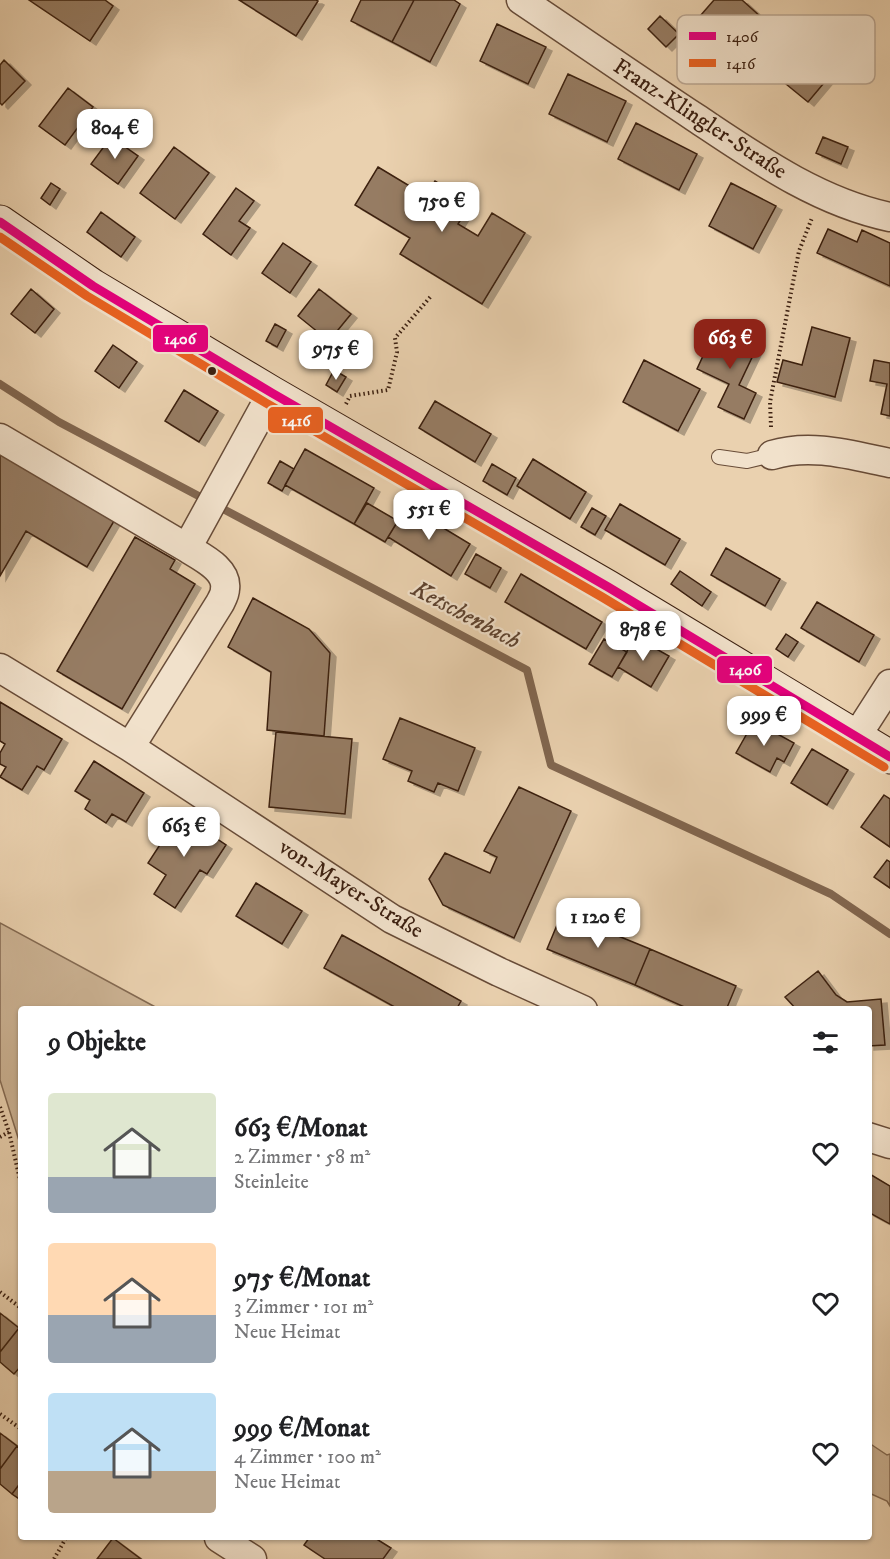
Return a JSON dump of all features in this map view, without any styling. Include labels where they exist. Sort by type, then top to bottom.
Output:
[{"type":"street","name":"Franz-Klingler-Straße","points":[[521,0],[772,168],[821,193],[867,212],[890,217]]},
{"type":"street","points":[[0,222],[93,286],[272,393],[597,581],[890,757]]},
{"type":"street","points":[[193,536],[272,393]]},
{"type":"street","points":[[0,438],[193,536],[223,576],[226,588],[220,603],[130,747]]},
{"type":"street","points":[[772,455],[788,450],[827,450],[890,463]]},
{"type":"street","name":"von-Mayer-Straße","points":[[0,668],[130,747],[392,919],[574,1006]]},
{"type":"street","points":[[856,737],[890,684]]},
{"type":"street","points":[[872,1138],[890,1144]]},
{"type":"street","points":[[222,1540],[252,1559]]},
{"type":"lane","points":[[719,457],[747,461],[772,455]]},
{"type":"path","points":[[772,455],[770,402],[799,251],[821,193]]},
{"type":"path","points":[[350,396],[388,390],[397,352],[395,338],[432,295]]},
{"type":"path","points":[[0,1107],[9,1132],[18,1171]]},
{"type":"path","points":[[0,1137],[9,1132]]},
{"type":"path","points":[[0,1292],[18,1306]]},
{"type":"path","points":[[0,1414],[18,1428]]},
{"type":"path","points":[[54,1559],[65,1540]]},
{"type":"shaded area","points":[[0,923],[153,1006],[18,1006],[18,1137],[0,1080]]},
{"type":"shaded area","points":[[872,1445],[887,1455],[890,1454],[890,1506],[887,1501],[872,1494]]},
{"type":"building","points":[[29,0],[105,0],[113,6],[90,41]]},
{"type":"building","points":[[239,0],[316,0],[318,1],[296,36]]},
{"type":"building","points":[[361,0],[414,0],[392,42],[351,21]]},
{"type":"building","points":[[414,0],[454,0],[460,4],[430,62],[392,42]]},
{"type":"building","points":[[714,0],[742,0],[759,15],[701,15]]},
{"type":"building","points":[[660,16],[677,32],[677,36],[666,47],[648,29]]},
{"type":"building","points":[[497,24],[546,47],[528,84],[480,61]]},
{"type":"building","points":[[4,60],[25,81],[2,105],[0,103],[0,65]]},
{"type":"building","points":[[568,74],[626,101],[607,142],[549,114]]},
{"type":"building","points":[[786,84],[823,84],[808,102]]},
{"type":"building","points":[[68,88],[93,107],[65,145],[39,126]]},
{"type":"building","points":[[636,123],[697,154],[679,190],[618,159]]},
{"type":"building","points":[[111,137],[138,156],[118,184],[91,164]]},
{"type":"building","points":[[823,137],[848,147],[841,164],[816,153]]},
{"type":"building","points":[[174,147],[209,173],[175,219],[140,193]]},
{"type":"building","points":[[378,167],[426,196],[435,181],[471,203],[458,224],[478,236],[492,213],[525,233],[482,304],[400,254],[410,238],[355,205]]},
{"type":"building","points":[[51,183],[60,189],[50,205],[41,198]]},
{"type":"building","points":[[731,183],[776,206],[753,249],[709,226]]},
{"type":"building","points":[[236,188],[254,201],[239,221],[250,228],[231,255],[203,234]]},
{"type":"building","points":[[101,212],[135,237],[121,257],[87,232]]},
{"type":"building","points":[[828,229],[857,242],[862,230],[890,243],[890,286],[817,253]]},
{"type":"building","points":[[283,243],[311,262],[290,293],[262,273]]},
{"type":"building","points":[[31,289],[54,309],[35,333],[11,314]]},
{"type":"building","points":[[319,289],[351,314],[329,341],[298,316]]},
{"type":"building","points":[[275,324],[286,330],[277,347],[266,341]]},
{"type":"building","points":[[812,327],[850,338],[835,397],[777,382],[783,360],[802,365]]},
{"type":"building","points":[[716,328],[757,347],[739,385],[756,393],[744,419],[718,407],[729,384],[697,369]]},
{"type":"building","points":[[113,345],[137,362],[119,388],[95,371]]},
{"type":"building","points":[[644,360],[700,389],[678,431],[623,402]]},
{"type":"building","points":[[874,360],[890,363],[890,416],[881,414],[887,384],[870,381]]},
{"type":"building","points":[[334,370],[346,377],[337,392],[326,385]]},
{"type":"building","points":[[184,390],[218,411],[199,442],[165,421]]},
{"type":"building","points":[[435,401],[491,434],[475,462],[419,428]]},
{"type":"building","points":[[0,447],[117,516],[87,567],[26,531],[0,576]]},
{"type":"building","points":[[305,449],[374,488],[354,524],[285,485]]},
{"type":"building","points":[[533,459],[586,492],[570,519],[517,486]]},
{"type":"building","points":[[280,461],[294,469],[282,491],[268,483]]},
{"type":"building","points":[[492,464],[516,478],[507,495],[483,481]]},
{"type":"building","points":[[367,503],[398,521],[385,542],[354,524]]},
{"type":"building","points":[[620,504],[680,539],[665,565],[605,530]]},
{"type":"building","points":[[407,506],[470,544],[451,576],[388,537]]},
{"type":"building","points":[[592,508],[606,516],[595,535],[581,527]]},
{"type":"building","points":[[135,537],[175,560],[170,569],[195,584],[122,709],[57,671]]},
{"type":"building","points":[[726,548],[780,579],[765,606],[711,575]]},
{"type":"building","points":[[476,554],[501,568],[490,588],[465,574]]},
{"type":"building","points":[[680,571],[711,592],[702,606],[671,584]]},
{"type":"building","points":[[521,574],[602,622],[586,649],[505,602]]},
{"type":"building","points":[[253,598],[309,629],[330,653],[324,736],[267,730],[271,672],[228,647]]},
{"type":"building","points":[[817,602],[874,635],[859,662],[801,628]]},
{"type":"building","points":[[786,634],[798,642],[788,657],[776,649]]},
{"type":"building","points":[[635,637],[669,656],[651,687],[618,667]]},
{"type":"building","points":[[604,639],[627,652],[612,677],[589,664]]},
{"type":"building","points":[[0,702],[62,739],[44,770],[37,766],[22,790],[0,777],[6,767],[0,764],[0,753],[5,744],[0,741]]},
{"type":"building","points":[[400,718],[475,748],[458,791],[438,783],[434,792],[408,781],[412,771],[383,759]]},
{"type":"building","points":[[754,721],[794,743],[784,762],[777,758],[770,772],[736,753]]},
{"type":"building","points":[[276,732],[352,739],[345,814],[269,807]]},
{"type":"building","points":[[812,749],[848,770],[827,805],[791,783]]},
{"type":"building","points":[[94,761],[144,793],[126,822],[112,814],[106,823],[85,809],[90,800],[75,791]]},
{"type":"building","points":[[519,787],[571,811],[514,938],[443,905],[429,879],[445,853],[490,873],[497,857],[484,851]]},
{"type":"building","points":[[884,795],[890,799],[890,847],[861,827]]},
{"type":"building","points":[[180,814],[226,845],[207,874],[200,870],[175,908],[154,894],[166,875],[148,863]]},
{"type":"building","points":[[887,860],[890,862],[890,888],[874,877]]},
{"type":"building","points":[[256,883],[302,911],[282,944],[236,916]]},
{"type":"building","points":[[562,913],[650,949],[635,985],[547,949]]},
{"type":"building","points":[[342,935],[461,1001],[458,1006],[393,1006],[324,968]]},
{"type":"building","points":[[650,949],[736,986],[728,1006],[682,1006],[635,985]]},
{"type":"building","points":[[818,971],[836,995],[847,1002],[881,999],[885,1045],[872,1046],[872,1006],[793,1006],[785,997]]},
{"type":"building","points":[[872,1175],[890,1186],[890,1224],[872,1214]]},
{"type":"building","points":[[0,1313],[18,1329],[0,1352]]},
{"type":"building","points":[[18,1329],[18,1369],[14,1374],[0,1362],[0,1352]]},
{"type":"building","points":[[0,1433],[17,1446],[0,1469]]},
{"type":"building","points":[[18,1447],[18,1486],[12,1494],[0,1484],[0,1469]]},
{"type":"building","points":[[18,1486],[18,1498],[12,1494]]},
{"type":"building","points":[[111,1540],[116,1540],[141,1559],[97,1559]]},
{"type":"building","points":[[308,1540],[378,1540],[391,1548],[383,1559],[325,1559],[304,1545]]},
{"type":"waterway","name":"Ketschenbach","points":[[0,384],[59,422],[527,670],[551,765],[831,894],[890,934]]},
{"type":"transit line","name":"1406","points":[[0,222],[93,286],[272,393],[608,587],[890,757]]},
{"type":"transit line","name":"1416","points":[[0,237],[87,296],[266,403],[602,597],[884,767]]}]
